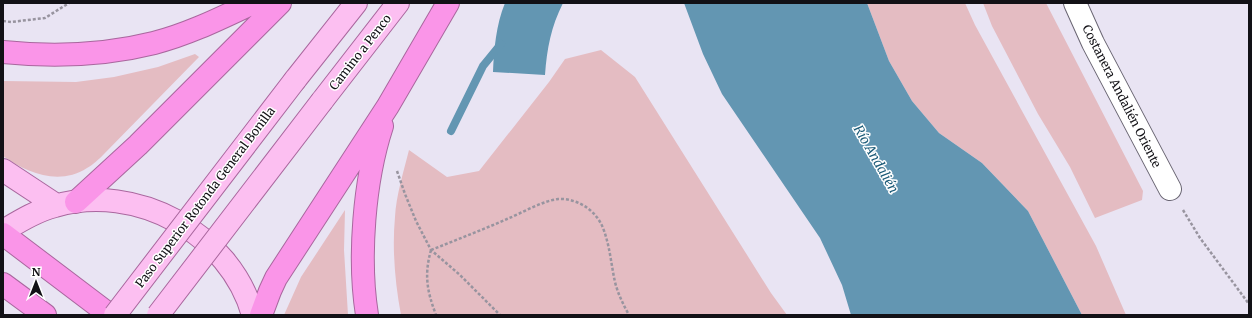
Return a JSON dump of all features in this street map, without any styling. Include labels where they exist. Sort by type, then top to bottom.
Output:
[{"type":"highway","points":[[3,52],[66,55],[110,51],[154,43],[187,32],[253,3]]},
{"type":"highway","points":[[66,204],[138,145],[280,3]]},
{"type":"highway","points":[[261,315],[276,278],[388,106],[448,3]]},
{"type":"highway","points":[[367,315],[363,241],[367,196],[375,152],[388,106]]},
{"type":"highway","points":[[8,229],[110,315]]},
{"type":"highway","points":[[3,284],[45,315]]},
{"type":"main road","name":"Paso Superior Rotonda General Bonilla","points":[[115,315],[295,80],[356,3]]},
{"type":"main road","name":"Camino a Penco","points":[[158,315],[398,3]]},
{"type":"main road","points":[[3,170],[66,204]]},
{"type":"main road","points":[[8,229],[39,212],[66,204],[96,200],[117,201],[137,205],[175,220],[192,230],[208,243],[234,274],[244,292],[253,315]]},
{"type":"street","name":"Costanera Andalién Oriente","points":[[1075,3],[1093,42],[1170,189]]},
{"type":"path","points":[[3,21],[11,22],[45,18],[70,3]]},
{"type":"path","points":[[395,166],[416,221],[431,250],[460,275],[500,315]]},
{"type":"path","points":[[1170,189],[1200,238],[1249,304]]},
{"type":"path","points":[[431,250],[506,220],[547,201],[558,199],[580,203],[597,217],[603,227],[612,261],[615,281],[621,300],[629,315]]},
{"type":"path","points":[[431,250],[426,274],[427,286],[436,315]]},
{"type":"shaded area","points":[[867,3],[965,3],[975,25],[1096,246],[1126,315],[1082,315],[1028,211],[982,163],[939,133],[912,101],[889,61]]},
{"type":"shaded area","points":[[983,3],[1046,3],[1143,191],[1142,200],[1095,218],[1070,167],[1038,114],[992,26]]},
{"type":"shaded area","points":[[601,50],[635,77],[771,293],[787,315],[401,315],[397,291],[394,229],[400,183],[409,150],[447,177],[479,171],[549,82],[565,59]]},
{"type":"shaded area","points":[[195,54],[199,57],[94,164],[87,168],[65,176],[54,177],[22,168],[3,156],[3,81],[76,82],[114,77],[158,67]]},
{"type":"shaded area","points":[[345,210],[344,250],[348,315],[284,315],[301,277]]},
{"type":"water","points":[[505,3],[563,3],[555,21],[550,38],[545,75],[493,72],[496,37],[499,20]]},
{"type":"water","name":"Río Andalién","points":[[684,3],[867,3],[889,61],[912,101],[939,133],[982,163],[1028,211],[1082,315],[851,315],[842,285],[820,238],[722,94],[703,54]]},
{"type":"waterway","points":[[451,131],[483,66],[501,44]]}]
